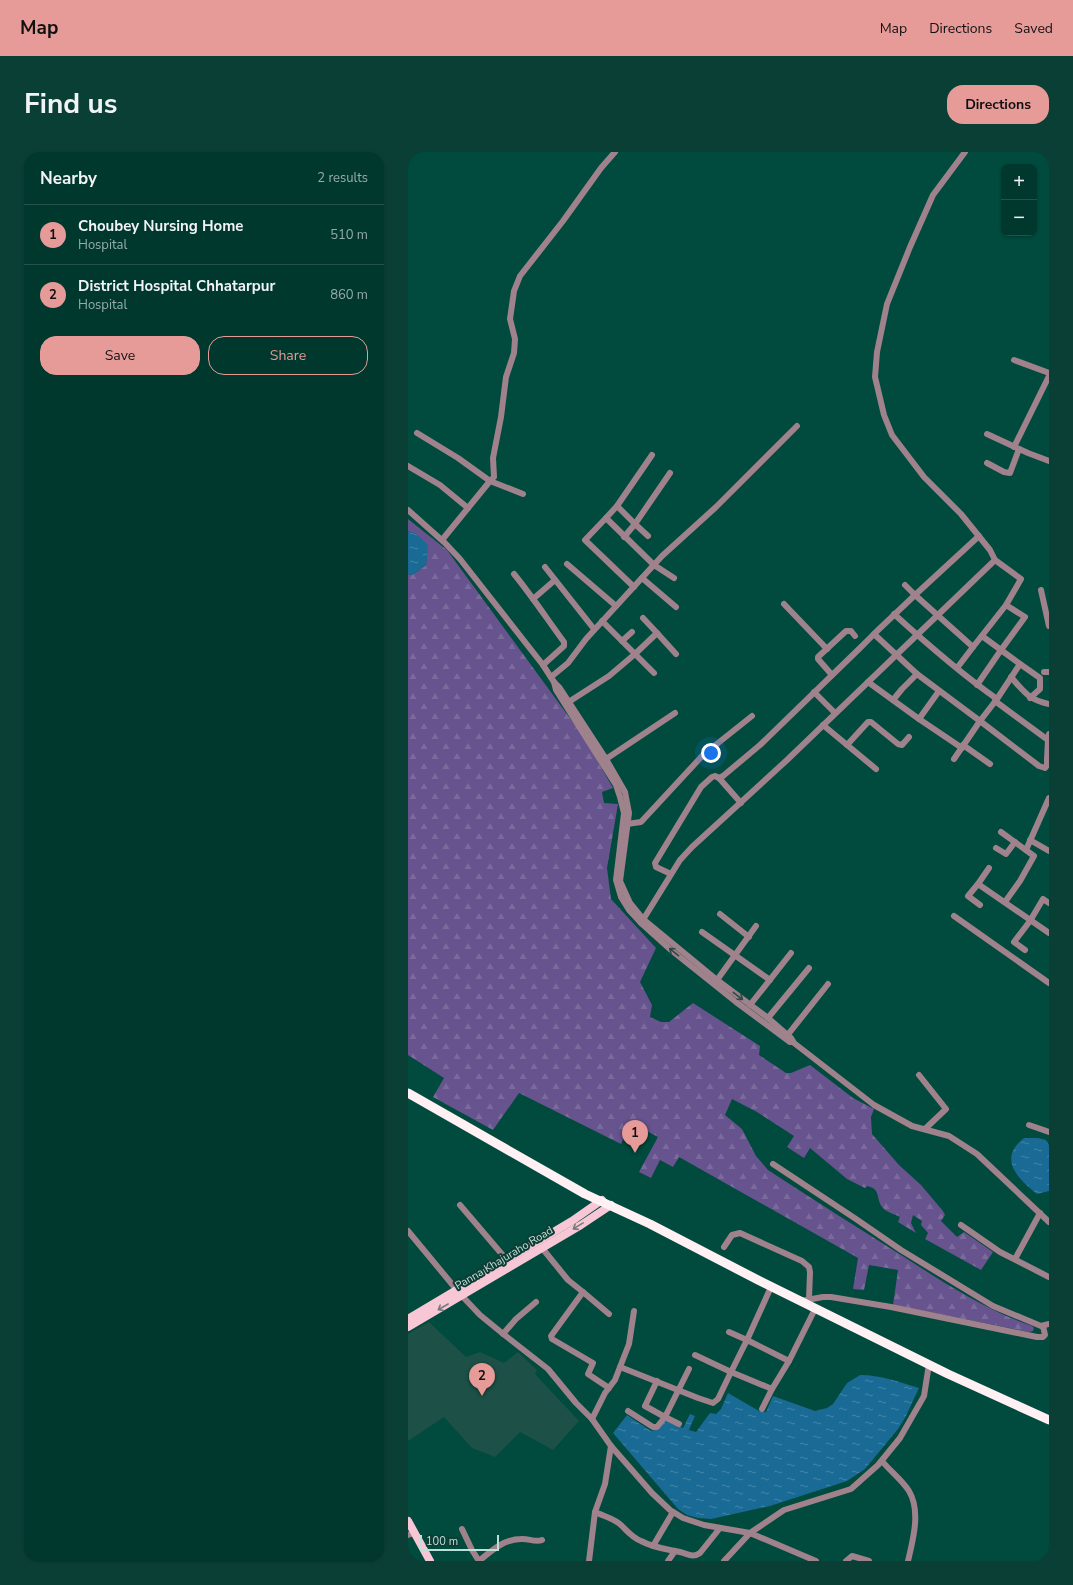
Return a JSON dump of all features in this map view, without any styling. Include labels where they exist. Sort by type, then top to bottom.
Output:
[{"type":"highway","points":[[408,1093],[604,1205],[770,1289],[813,1313],[1049,1420]]},
{"type":"highway","points":[[770,1289],[805,1300],[992,1401],[1049,1426]]},
{"type":"main road","name":"Panna Khajuraho Road","points":[[408,1327],[542,1248],[604,1205]]},
{"type":"main road","name":"Panna Khajuraho Road","points":[[408,1319],[506,1259],[572,1221],[604,1205]]},
{"type":"main road","points":[[408,1521],[411,1534],[430,1561]]},
{"type":"street","points":[[442,540],[494,478],[493,458],[501,417],[503,393],[506,377],[514,353],[515,339],[510,319],[514,291],[520,276],[563,221],[601,168],[615,152]]},
{"type":"street","points":[[956,668],[1006,605],[1021,579],[995,560],[990,550],[961,514],[924,477],[892,435],[884,415],[875,377],[877,352],[887,304],[907,253],[933,195],[965,152]]},
{"type":"street","points":[[1014,360],[1049,373]]},
{"type":"street","points":[[987,463],[1004,472],[1010,473],[1017,448],[1049,376]]},
{"type":"street","points":[[552,679],[568,663],[602,621],[654,565],[716,507],[797,426]]},
{"type":"street","points":[[416,433],[458,458],[490,481],[523,494]]},
{"type":"street","points":[[987,434],[1049,461]]},
{"type":"street","points":[[634,587],[585,540],[617,506],[652,455]]},
{"type":"street","points":[[408,466],[440,485],[468,508]]},
{"type":"street","points":[[624,537],[635,524],[670,473]]},
{"type":"street","points":[[617,506],[648,536]]},
{"type":"street","points":[[408,510],[442,540],[460,559],[543,665],[552,679],[556,690],[567,703],[604,760],[616,785],[626,824],[617,867],[616,885],[621,898],[629,910],[768,1018],[790,1042],[794,1043],[874,1105],[906,1122],[949,1136],[977,1154],[1049,1222]]},
{"type":"street","points":[[606,518],[654,565],[674,578]]},
{"type":"street","points":[[719,778],[760,745],[894,614],[979,536]]},
{"type":"street","points":[[642,921],[680,860],[692,847],[835,714],[995,560]]},
{"type":"street","points":[[567,564],[616,606]]},
{"type":"street","points":[[545,567],[594,630]]},
{"type":"street","points":[[514,574],[565,645],[543,665]]},
{"type":"street","points":[[642,578],[676,606]]},
{"type":"street","points":[[533,599],[555,580]]},
{"type":"street","points":[[905,585],[937,616],[973,647]]},
{"type":"street","points":[[1041,590],[1049,626]]},
{"type":"street","points":[[784,604],[827,649]]},
{"type":"street","points":[[977,685],[1025,617],[1006,605]]},
{"type":"street","points":[[874,634],[917,674],[1039,766],[1045,768],[1048,759],[1048,737],[977,685],[894,614]]},
{"type":"street","points":[[643,618],[676,654]]},
{"type":"street","points":[[602,621],[654,673]]},
{"type":"street","points":[[832,675],[818,659],[846,631],[851,631],[855,636]]},
{"type":"street","points":[[622,642],[632,632]]},
{"type":"street","points":[[567,703],[609,676],[657,633]]},
{"type":"street","points":[[982,636],[1040,678],[1040,690],[1030,698]]},
{"type":"street","points":[[954,759],[1020,664]]},
{"type":"street","points":[[893,700],[917,674]]},
{"type":"street","points":[[1011,677],[1030,698],[1049,704]]},
{"type":"street","points":[[868,682],[919,719],[990,764]]},
{"type":"street","points":[[919,719],[939,691]]},
{"type":"street","points":[[814,692],[835,714]]},
{"type":"street","points":[[604,760],[675,713]]},
{"type":"street","points":[[626,824],[641,822],[703,755],[752,716]]},
{"type":"street","points":[[848,745],[865,725],[871,722],[898,744],[902,745],[909,737]]},
{"type":"street","points":[[823,725],[876,769]]},
{"type":"street","points":[[671,874],[656,867],[655,863],[701,787],[715,776],[719,778],[741,803]]},
{"type":"street","points":[[1026,850],[1049,798]]},
{"type":"street","points":[[1001,832],[1034,856],[1020,881],[1005,902]]},
{"type":"street","points":[[1030,840],[1049,850]]},
{"type":"street","points":[[996,848],[1006,854],[1015,842]]},
{"type":"street","points":[[980,905],[968,896],[989,868]]},
{"type":"street","points":[[978,884],[1049,933]]},
{"type":"street","points":[[1025,950],[1014,942],[1030,921],[1043,899],[1049,903]]},
{"type":"street","points":[[720,914],[749,937]]},
{"type":"street","points":[[954,916],[1049,983]]},
{"type":"street","points":[[642,921],[671,950],[736,1002],[786,1036]]},
{"type":"street","points":[[718,980],[756,926]]},
{"type":"street","points":[[702,932],[770,980]]},
{"type":"street","points":[[750,1005],[790,953]]},
{"type":"street","points":[[768,1018],[809,968]]},
{"type":"street","points":[[786,1036],[828,984]]},
{"type":"street","points":[[919,1075],[946,1109],[925,1129]]},
{"type":"street","points":[[1029,1125],[1049,1132]]},
{"type":"street","points":[[724,1247],[732,1235],[740,1233],[802,1261],[809,1267],[810,1272],[805,1300],[831,1297],[891,1307],[1038,1337],[1045,1335],[1046,1325],[1041,1326],[993,1306],[901,1250],[773,1164]]},
{"type":"street","points":[[460,1205],[506,1259]]},
{"type":"street","points":[[1014,1260],[1040,1214]]},
{"type":"street","points":[[962,1225],[1000,1252],[1049,1277]]},
{"type":"street","points":[[408,1231],[456,1289]]},
{"type":"street","points":[[542,1248],[568,1280],[609,1314]]},
{"type":"street","points":[[620,1367],[713,1403],[718,1399],[770,1289]]},
{"type":"street","points":[[584,1292],[551,1336],[552,1339],[593,1363],[588,1374],[609,1388]]},
{"type":"street","points":[[462,1296],[480,1315],[548,1369],[576,1403],[592,1419],[611,1446],[652,1493],[673,1512],[683,1518],[704,1525],[750,1532],[815,1561]]},
{"type":"street","points":[[503,1334],[516,1319],[536,1302]]},
{"type":"street","points":[[592,1419],[615,1380],[629,1344],[634,1311]]},
{"type":"street","points":[[762,1409],[789,1361],[813,1313]]},
{"type":"street","points":[[729,1332],[789,1361]]},
{"type":"street","points":[[695,1355],[772,1389]]},
{"type":"street","points":[[724,1561],[750,1532],[784,1510],[851,1489],[882,1461],[900,1438],[924,1396],[928,1366]]},
{"type":"street","points":[[628,1412],[655,1428],[665,1417],[689,1368]]},
{"type":"street","points":[[657,1381],[645,1406],[679,1424]]},
{"type":"street","points":[[589,1561],[594,1512],[605,1484],[611,1446]]},
{"type":"street","points":[[882,1461],[909,1490],[914,1501],[914,1529],[908,1561]]},
{"type":"street","points":[[594,1512],[622,1525],[626,1532],[640,1541],[653,1546],[696,1556],[720,1528]]},
{"type":"street","points":[[653,1546],[673,1512]]},
{"type":"street","points":[[462,1529],[479,1561],[493,1549],[512,1540],[542,1540]]},
{"type":"street","points":[[668,1561],[675,1551]]},
{"type":"street","points":[[846,1561],[852,1556],[869,1561]]},
{"type":"shaded area","points":[[429,1322],[466,1357],[480,1352],[504,1363],[518,1352],[537,1370],[535,1374],[579,1421],[553,1450],[520,1432],[495,1457],[472,1448],[444,1417],[408,1441],[408,1334]]},
{"type":"green space","points":[[408,519],[447,550],[583,736],[613,788],[602,792],[604,803],[618,804],[607,868],[611,899],[656,948],[640,982],[652,1005],[650,1017],[661,1022],[669,1022],[693,1003],[760,1046],[759,1055],[786,1073],[791,1073],[810,1065],[853,1098],[874,1109],[871,1117],[872,1134],[899,1165],[921,1185],[943,1211],[945,1215],[941,1221],[957,1237],[964,1232],[993,1252],[981,1270],[925,1239],[928,1233],[921,1225],[922,1221],[913,1215],[911,1223],[916,1233],[898,1222],[900,1217],[886,1211],[883,1208],[875,1189],[867,1186],[865,1188],[847,1179],[810,1148],[804,1158],[787,1147],[794,1136],[757,1112],[732,1099],[725,1115],[742,1129],[756,1156],[768,1170],[933,1275],[981,1304],[1032,1326],[1034,1328],[1033,1331],[1029,1332],[893,1305],[898,1270],[869,1265],[864,1290],[853,1289],[858,1258],[679,1157],[673,1167],[660,1160],[651,1178],[639,1172],[658,1137],[641,1128],[637,1136],[627,1131],[621,1144],[519,1093],[493,1130],[433,1097],[444,1078],[408,1055],[408,574],[412,575],[426,565],[427,551],[416,534],[408,531]]},
{"type":"water","points":[[408,531],[416,534],[428,545],[426,565],[412,575],[408,574]]},
{"type":"water","points":[[1024,1138],[1038,1138],[1046,1140],[1049,1145],[1049,1191],[1037,1194],[1023,1182],[1013,1168],[1011,1161],[1012,1154],[1016,1146]]},
{"type":"water","points":[[860,1375],[868,1375],[897,1381],[919,1388],[905,1418],[898,1429],[865,1469],[847,1481],[770,1506],[711,1519],[687,1515],[678,1509],[613,1433],[627,1415],[651,1431],[658,1429],[665,1419],[683,1428],[690,1414],[695,1416],[689,1430],[696,1432],[710,1413],[716,1414],[721,1409],[728,1393],[759,1411],[766,1412],[773,1396],[815,1411],[827,1408],[833,1404],[847,1383]]},
{"type":"place","name":"Choubey Nursing Home","points":[[635,1153]]},
{"type":"place","name":"District Hospital Chhatarpur","points":[[482,1396]]}]
